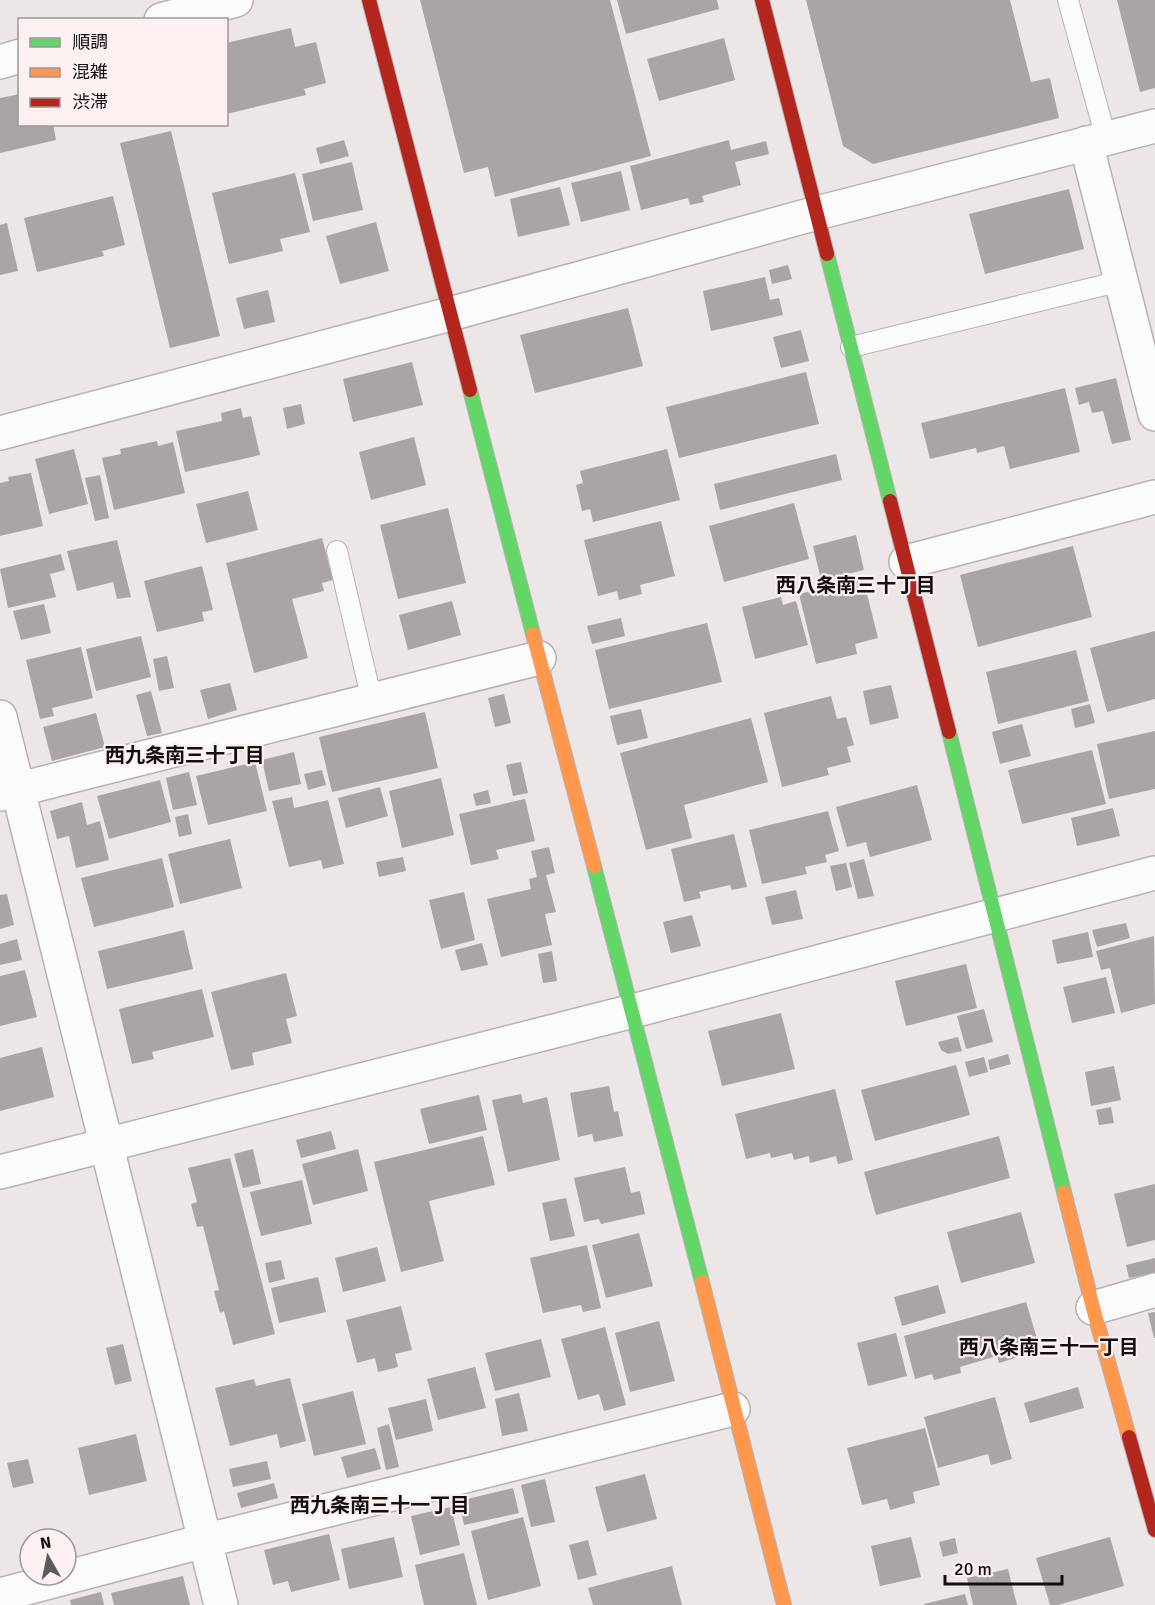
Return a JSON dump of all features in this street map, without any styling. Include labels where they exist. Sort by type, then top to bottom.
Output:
[{"type":"street","points":[[168,18],[236,0]]},
{"type":"street","points":[[369,0],[633,1011],[784,1605]]},
{"type":"street","points":[[762,0],[1093,1308],[1155,1530]]},
{"type":"street","points":[[0,62],[18,58]]},
{"type":"street","points":[[0,433],[450,314],[817,213],[1155,126]]},
{"type":"street","points":[[1096,141],[1121,282],[1155,414]]},
{"type":"street","points":[[906,562],[1155,497]]},
{"type":"street","points":[[9,792],[539,658]]},
{"type":"street","points":[[0,717],[9,792],[107,1146],[221,1605]]},
{"type":"street","points":[[0,1172],[633,1011],[1155,873]]},
{"type":"street","points":[[1093,1308],[1155,1290]]},
{"type":"street","points":[[0,1595],[204,1541],[734,1409]]},
{"type":"lane","points":[[1068,0],[1096,141]]},
{"type":"lane","points":[[851,346],[1121,282]]},
{"type":"lane","points":[[337,551],[372,701]]},
{"type":"building","points":[[420,0],[610,0],[651,156],[495,197],[488,167],[464,173]]},
{"type":"building","points":[[617,0],[717,0],[719,9],[626,34]]},
{"type":"building","points":[[806,0],[1010,0],[1031,82],[1050,78],[1059,118],[873,164],[843,146]]},
{"type":"building","points":[[1117,0],[1155,0],[1155,88],[1140,92]]},
{"type":"building","points":[[291,28],[295,47],[316,42],[326,83],[304,89],[306,95],[228,114],[228,43]]},
{"type":"building","points":[[724,38],[735,80],[659,101],[647,59]]},
{"type":"building","points":[[18,94],[18,126],[53,126],[56,140],[0,153],[0,98]]},
{"type":"building","points":[[171,131],[220,336],[170,348],[120,143]]},
{"type":"building","points":[[344,140],[349,156],[320,164],[316,148]]},
{"type":"building","points":[[729,140],[731,150],[766,141],[769,154],[735,162],[741,185],[702,196],[704,202],[690,205],[688,198],[641,210],[630,166]]},
{"type":"building","points":[[352,162],[363,210],[313,221],[302,174]]},
{"type":"building","points":[[621,171],[630,210],[581,222],[571,183]]},
{"type":"building","points":[[295,173],[310,232],[280,239],[283,251],[229,264],[212,193]]},
{"type":"building","points":[[560,187],[570,225],[518,237],[510,199]]},
{"type":"building","points":[[1069,189],[1084,249],[985,274],[969,214]]},
{"type":"building","points":[[113,196],[125,245],[102,251],[104,256],[37,272],[24,218]]},
{"type":"building","points":[[376,222],[389,271],[340,284],[326,236]]},
{"type":"building","points":[[7,223],[18,271],[0,275],[0,225]]},
{"type":"building","points":[[788,265],[792,279],[772,284],[769,270]]},
{"type":"building","points":[[765,277],[770,300],[779,298],[783,315],[711,331],[703,291]]},
{"type":"building","points":[[268,290],[275,322],[244,329],[236,298]]},
{"type":"building","points":[[628,308],[643,366],[535,393],[520,335]]},
{"type":"building","points":[[801,330],[809,361],[781,368],[773,337]]},
{"type":"building","points":[[412,362],[423,405],[353,422],[343,379]]},
{"type":"building","points":[[806,372],[819,424],[679,458],[666,407]]},
{"type":"building","points":[[1116,378],[1131,440],[1112,444],[1103,411],[1092,413],[1089,402],[1079,405],[1075,388]]},
{"type":"building","points":[[1065,388],[1080,452],[1010,469],[1004,446],[977,453],[976,448],[930,459],[921,423]]},
{"type":"building","points":[[301,404],[305,424],[287,429],[283,408]]},
{"type":"building","points":[[241,408],[243,418],[251,416],[260,455],[185,472],[176,431],[222,421],[221,413]]},
{"type":"building","points":[[414,437],[426,485],[371,500],[359,452]]},
{"type":"building","points":[[157,441],[158,446],[173,442],[185,493],[114,510],[102,458],[121,454],[120,449]]},
{"type":"building","points":[[74,449],[88,504],[49,514],[35,459]]},
{"type":"building","points":[[667,449],[680,500],[593,522],[590,509],[582,511],[576,485],[583,483],[580,471]]},
{"type":"building","points":[[836,454],[842,480],[720,510],[714,484]]},
{"type":"building","points":[[31,473],[43,526],[0,536],[0,483],[9,481],[8,477]]},
{"type":"building","points":[[100,475],[109,518],[95,521],[85,478]]},
{"type":"building","points":[[248,491],[258,530],[206,543],[196,504]]},
{"type":"building","points":[[794,503],[809,559],[724,582],[709,526]]},
{"type":"building","points":[[448,508],[466,583],[398,599],[380,525]]},
{"type":"building","points":[[661,521],[675,576],[640,585],[642,594],[619,600],[617,591],[598,596],[584,540]]},
{"type":"building","points":[[856,535],[864,570],[821,580],[813,546]]},
{"type":"building","points":[[322,538],[333,580],[322,583],[324,591],[292,599],[308,658],[254,673],[226,563]]},
{"type":"building","points":[[117,540],[131,597],[117,599],[113,582],[77,591],[67,551]]},
{"type":"building","points":[[1073,546],[1092,617],[978,647],[960,575]]},
{"type":"building","points":[[61,554],[65,570],[50,574],[56,597],[8,608],[0,569]]},
{"type":"building","points":[[202,566],[213,610],[202,612],[204,621],[157,632],[144,581]]},
{"type":"building","points":[[863,578],[878,638],[855,644],[857,654],[816,664],[799,594]]},
{"type":"building","points":[[781,597],[783,605],[796,601],[808,645],[755,659],[742,607]]},
{"type":"building","points":[[452,601],[461,635],[408,650],[399,615]]},
{"type":"building","points":[[44,604],[51,633],[21,640],[13,611]]},
{"type":"building","points":[[621,618],[625,636],[592,644],[587,626]]},
{"type":"building","points":[[707,623],[722,682],[609,709],[595,650]]},
{"type":"building","points":[[1155,631],[1155,699],[1107,712],[1090,648]]},
{"type":"building","points":[[141,636],[151,677],[96,691],[86,649]]},
{"type":"building","points":[[81,647],[93,698],[52,708],[54,716],[40,719],[26,660]]},
{"type":"building","points":[[1076,650],[1089,701],[998,724],[986,672]]},
{"type":"building","points":[[167,656],[174,688],[159,691],[153,659]]},
{"type":"building","points":[[230,683],[237,710],[208,719],[200,690]]},
{"type":"building","points":[[891,685],[899,718],[870,725],[863,691]]},
{"type":"building","points":[[151,691],[162,733],[147,736],[136,695]]},
{"type":"building","points":[[504,694],[511,723],[495,727],[488,698]]},
{"type":"building","points":[[831,696],[837,719],[846,717],[854,745],[847,747],[851,762],[827,768],[829,775],[782,787],[764,713]]},
{"type":"building","points":[[1090,704],[1095,723],[1075,728],[1071,709]]},
{"type":"building","points":[[641,709],[648,738],[617,745],[610,716]]},
{"type":"building","points":[[425,712],[438,768],[332,792],[319,737]]},
{"type":"building","points":[[96,713],[105,747],[52,761],[43,727]]},
{"type":"building","points":[[751,718],[768,782],[684,805],[692,838],[646,850],[620,753]]},
{"type":"building","points":[[1022,724],[1031,756],[1000,764],[992,732]]},
{"type":"building","points":[[1155,731],[1155,789],[1109,799],[1097,744]]},
{"type":"building","points":[[1092,750],[1106,804],[1022,824],[1008,770]]},
{"type":"building","points":[[294,752],[301,784],[269,791],[262,760]]},
{"type":"building","points":[[255,762],[267,811],[208,825],[196,776]]},
{"type":"building","points":[[521,762],[528,793],[513,796],[506,765]]},
{"type":"building","points":[[322,770],[326,785],[308,790],[304,774]]},
{"type":"building","points":[[189,772],[197,805],[173,810],[166,778]]},
{"type":"building","points":[[441,778],[454,835],[402,848],[389,791]]},
{"type":"building","points":[[160,780],[171,822],[109,839],[97,796]]},
{"type":"building","points":[[917,785],[932,840],[870,857],[866,842],[847,847],[836,807]]},
{"type":"building","points":[[380,787],[388,816],[346,828],[338,798]]},
{"type":"building","points":[[488,790],[491,803],[476,806],[473,794]]},
{"type":"building","points":[[292,797],[294,808],[328,800],[344,864],[323,869],[321,860],[289,867],[272,801]]},
{"type":"building","points":[[525,799],[535,841],[496,850],[499,859],[471,865],[459,814]]},
{"type":"building","points":[[82,802],[87,825],[100,821],[109,860],[76,868],[69,836],[57,839],[50,811]]},
{"type":"building","points":[[1113,808],[1120,836],[1077,846],[1071,818]]},
{"type":"building","points":[[828,811],[839,851],[825,855],[827,862],[805,867],[807,874],[762,884],[749,830]]},
{"type":"building","points":[[188,814],[192,834],[179,837],[175,817]]},
{"type":"building","points":[[734,834],[747,887],[732,890],[730,885],[699,892],[701,898],[684,902],[671,849]]},
{"type":"building","points":[[230,839],[242,888],[180,904],[168,854]]},
{"type":"building","points":[[549,847],[555,873],[546,875],[556,912],[545,914],[552,945],[501,957],[487,899],[531,889],[529,879],[537,877],[531,851]]},
{"type":"building","points":[[403,857],[406,871],[379,877],[376,862]]},
{"type":"building","points":[[162,858],[174,907],[94,927],[81,878]]},
{"type":"building","points":[[864,859],[874,896],[858,899],[849,863]]},
{"type":"building","points":[[846,863],[852,887],[836,891],[830,866]]},
{"type":"building","points":[[796,890],[803,919],[772,925],[765,897]]},
{"type":"building","points":[[464,892],[475,940],[441,949],[429,900]]},
{"type":"building","points":[[7,894],[14,925],[0,929],[0,895]]},
{"type":"building","points":[[692,915],[701,946],[671,953],[663,922]]},
{"type":"building","points":[[1126,923],[1130,938],[1097,947],[1092,930]]},
{"type":"building","points":[[184,930],[193,969],[107,989],[98,951]]},
{"type":"building","points":[[1088,932],[1093,957],[1057,964],[1052,940]]},
{"type":"building","points":[[1154,936],[1155,1004],[1121,1013],[1110,968],[1101,970],[1096,951]]},
{"type":"building","points":[[17,939],[22,960],[0,965],[0,944]]},
{"type":"building","points":[[482,943],[488,965],[461,971],[455,950]]},
{"type":"building","points":[[552,951],[557,981],[543,983],[538,954]]},
{"type":"building","points":[[966,964],[977,1008],[906,1026],[895,981]]},
{"type":"building","points":[[25,970],[37,1017],[0,1026],[0,976]]},
{"type":"building","points":[[286,973],[297,1016],[286,1019],[292,1043],[252,1053],[254,1065],[231,1070],[211,992]]},
{"type":"building","points":[[1106,977],[1115,1013],[1072,1023],[1063,987]]},
{"type":"building","points":[[202,989],[214,1037],[152,1052],[154,1059],[132,1064],[119,1009]]},
{"type":"building","points":[[984,1009],[993,1042],[966,1049],[957,1016]]},
{"type":"building","points":[[781,1013],[795,1069],[722,1086],[708,1031]]},
{"type":"building","points":[[958,1037],[962,1051],[948,1054],[941,1050],[938,1042]]},
{"type":"building","points":[[42,1047],[54,1097],[0,1111],[0,1058]]},
{"type":"building","points":[[1008,1054],[1011,1064],[990,1070],[988,1060]]},
{"type":"building","points":[[984,1057],[988,1072],[969,1077],[965,1062]]},
{"type":"building","points":[[956,1065],[970,1115],[875,1141],[861,1090]]},
{"type":"building","points":[[1114,1066],[1121,1100],[1091,1106],[1085,1072]]},
{"type":"building","points":[[609,1086],[614,1112],[618,1111],[623,1136],[594,1142],[592,1134],[578,1137],[570,1093]]},
{"type":"building","points":[[835,1089],[853,1160],[838,1164],[836,1156],[810,1163],[809,1156],[794,1160],[792,1153],[771,1158],[770,1153],[746,1159],[735,1114]]},
{"type":"building","points":[[521,1094],[523,1103],[547,1097],[560,1160],[508,1172],[492,1100]]},
{"type":"building","points":[[479,1095],[487,1130],[429,1144],[420,1109]]},
{"type":"building","points":[[1111,1107],[1114,1123],[1099,1125],[1096,1110]]},
{"type":"building","points":[[331,1131],[336,1149],[301,1158],[296,1140]]},
{"type":"building","points":[[483,1136],[495,1185],[429,1201],[444,1261],[401,1272],[374,1162]]},
{"type":"building","points":[[999,1136],[1010,1178],[876,1215],[864,1172]]},
{"type":"building","points":[[253,1149],[261,1184],[243,1188],[234,1154]]},
{"type":"building","points":[[358,1149],[368,1191],[313,1205],[302,1164]]},
{"type":"building","points":[[230,1158],[275,1334],[233,1345],[224,1311],[220,1313],[214,1291],[219,1290],[203,1226],[197,1227],[191,1204],[197,1202],[188,1168]]},
{"type":"building","points":[[625,1167],[631,1193],[640,1191],[645,1214],[601,1224],[599,1219],[584,1222],[574,1178]]},
{"type":"building","points":[[302,1180],[312,1224],[261,1236],[250,1192]]},
{"type":"building","points":[[1155,1184],[1155,1240],[1127,1247],[1114,1194]]},
{"type":"building","points":[[566,1198],[575,1236],[550,1241],[542,1203]]},
{"type":"building","points":[[1021,1212],[1035,1263],[961,1283],[947,1232]]},
{"type":"building","points":[[639,1233],[653,1286],[606,1298],[592,1245]]},
{"type":"building","points":[[587,1245],[601,1308],[583,1312],[581,1305],[543,1313],[530,1258]]},
{"type":"building","points":[[377,1247],[386,1281],[343,1292],[335,1258]]},
{"type":"building","points":[[1155,1258],[1155,1273],[1129,1278],[1126,1265]]},
{"type":"building","points":[[281,1260],[285,1279],[269,1283],[265,1263]]},
{"type":"building","points":[[318,1277],[326,1312],[279,1323],[271,1288]]},
{"type":"building","points":[[938,1285],[946,1313],[902,1326],[894,1297]]},
{"type":"building","points":[[1026,1302],[1039,1345],[1023,1350],[1025,1355],[999,1363],[997,1356],[960,1367],[961,1373],[934,1380],[932,1374],[915,1379],[904,1336]]},
{"type":"building","points":[[401,1306],[412,1350],[395,1354],[398,1367],[378,1372],[375,1358],[357,1363],[346,1320]]},
{"type":"building","points":[[1155,1312],[1155,1338],[1154,1338],[1148,1313]]},
{"type":"building","points":[[659,1321],[675,1381],[630,1392],[615,1333]]},
{"type":"building","points":[[605,1327],[626,1405],[604,1411],[599,1394],[578,1400],[561,1339]]},
{"type":"building","points":[[896,1333],[907,1376],[868,1386],[857,1343]]},
{"type":"building","points":[[541,1339],[551,1377],[495,1391],[485,1353]]},
{"type":"building","points":[[123,1344],[132,1381],[115,1385],[106,1348]]},
{"type":"building","points":[[475,1367],[486,1408],[438,1420],[427,1379]]},
{"type":"building","points":[[290,1378],[306,1441],[280,1448],[277,1434],[230,1446],[215,1388],[254,1379],[256,1386]]},
{"type":"building","points":[[1078,1387],[1084,1408],[1030,1423],[1024,1403]]},
{"type":"building","points":[[353,1391],[366,1444],[314,1456],[302,1404]]},
{"type":"building","points":[[519,1393],[528,1431],[502,1436],[495,1399]]},
{"type":"building","points":[[995,1397],[1012,1459],[991,1465],[988,1454],[938,1468],[924,1417]]},
{"type":"building","points":[[426,1399],[433,1431],[396,1440],[388,1408]]},
{"type":"building","points":[[389,1424],[399,1467],[386,1470],[377,1428]]},
{"type":"building","points":[[925,1428],[940,1485],[913,1492],[915,1503],[890,1510],[887,1499],[862,1505],[847,1448]]},
{"type":"building","points":[[136,1434],[147,1481],[89,1495],[78,1448]]},
{"type":"building","points":[[375,1448],[381,1469],[347,1478],[341,1457]]},
{"type":"building","points":[[28,1459],[34,1483],[13,1488],[7,1463]]},
{"type":"building","points":[[267,1461],[271,1479],[233,1487],[229,1469]]},
{"type":"building","points":[[645,1474],[657,1519],[607,1532],[595,1487]]},
{"type":"building","points":[[545,1479],[555,1522],[531,1527],[521,1485]]},
{"type":"building","points":[[274,1483],[278,1498],[241,1508],[237,1493]]},
{"type":"building","points":[[513,1488],[519,1513],[464,1525],[459,1501]]},
{"type":"building","points":[[451,1507],[460,1545],[420,1555],[411,1516]]},
{"type":"building","points":[[523,1517],[541,1586],[488,1600],[471,1531]]},
{"type":"building","points":[[329,1534],[340,1580],[291,1592],[288,1581],[273,1585],[264,1550]]},
{"type":"building","points":[[394,1537],[403,1577],[349,1589],[341,1549]]},
{"type":"building","points":[[911,1537],[921,1577],[880,1586],[871,1546]]},
{"type":"building","points":[[1110,1537],[1124,1586],[1058,1605],[1050,1605],[1036,1558]]},
{"type":"building","points":[[955,1538],[958,1553],[943,1557],[939,1542]]},
{"type":"building","points":[[588,1540],[597,1575],[578,1580],[569,1545]]},
{"type":"building","points":[[464,1553],[477,1605],[424,1605],[415,1565]]},
{"type":"building","points":[[672,1566],[682,1605],[593,1605],[588,1588]]},
{"type":"building","points":[[1008,1569],[1017,1605],[973,1605],[967,1578]]},
{"type":"building","points":[[183,1576],[190,1605],[114,1605],[111,1593]]},
{"type":"building","points":[[101,1592],[104,1605],[71,1605],[70,1600]]},
{"type":"building","points":[[965,1594],[968,1605],[924,1605],[924,1604]]},
{"type":"traffic: fast","points":[[827,254],[890,501]]},
{"type":"traffic: fast","points":[[470,390],[533,634]]},
{"type":"traffic: fast","points":[[949,732],[1064,1192]]},
{"type":"traffic: fast","points":[[594,866],[702,1282]]},
{"type":"traffic: slow","points":[[533,634],[594,866]]},
{"type":"traffic: slow","points":[[1064,1192],[1129,1437]]},
{"type":"traffic: slow","points":[[702,1282],[784,1605]]},
{"type":"traffic: jam","points":[[369,0],[470,390]]},
{"type":"traffic: jam","points":[[762,0],[827,254]]},
{"type":"traffic: jam","points":[[890,501],[949,732]]},
{"type":"traffic: jam","points":[[1129,1437],[1155,1530]]},
{"type":"district","name":"西八条南三十丁目","points":[[856,585]]},
{"type":"district","name":"西九条南三十丁目","points":[[185,755]]},
{"type":"district","name":"西八条南三十一丁目","points":[[1049,1347]]},
{"type":"district","name":"西九条南三十一丁目","points":[[380,1505]]}]
